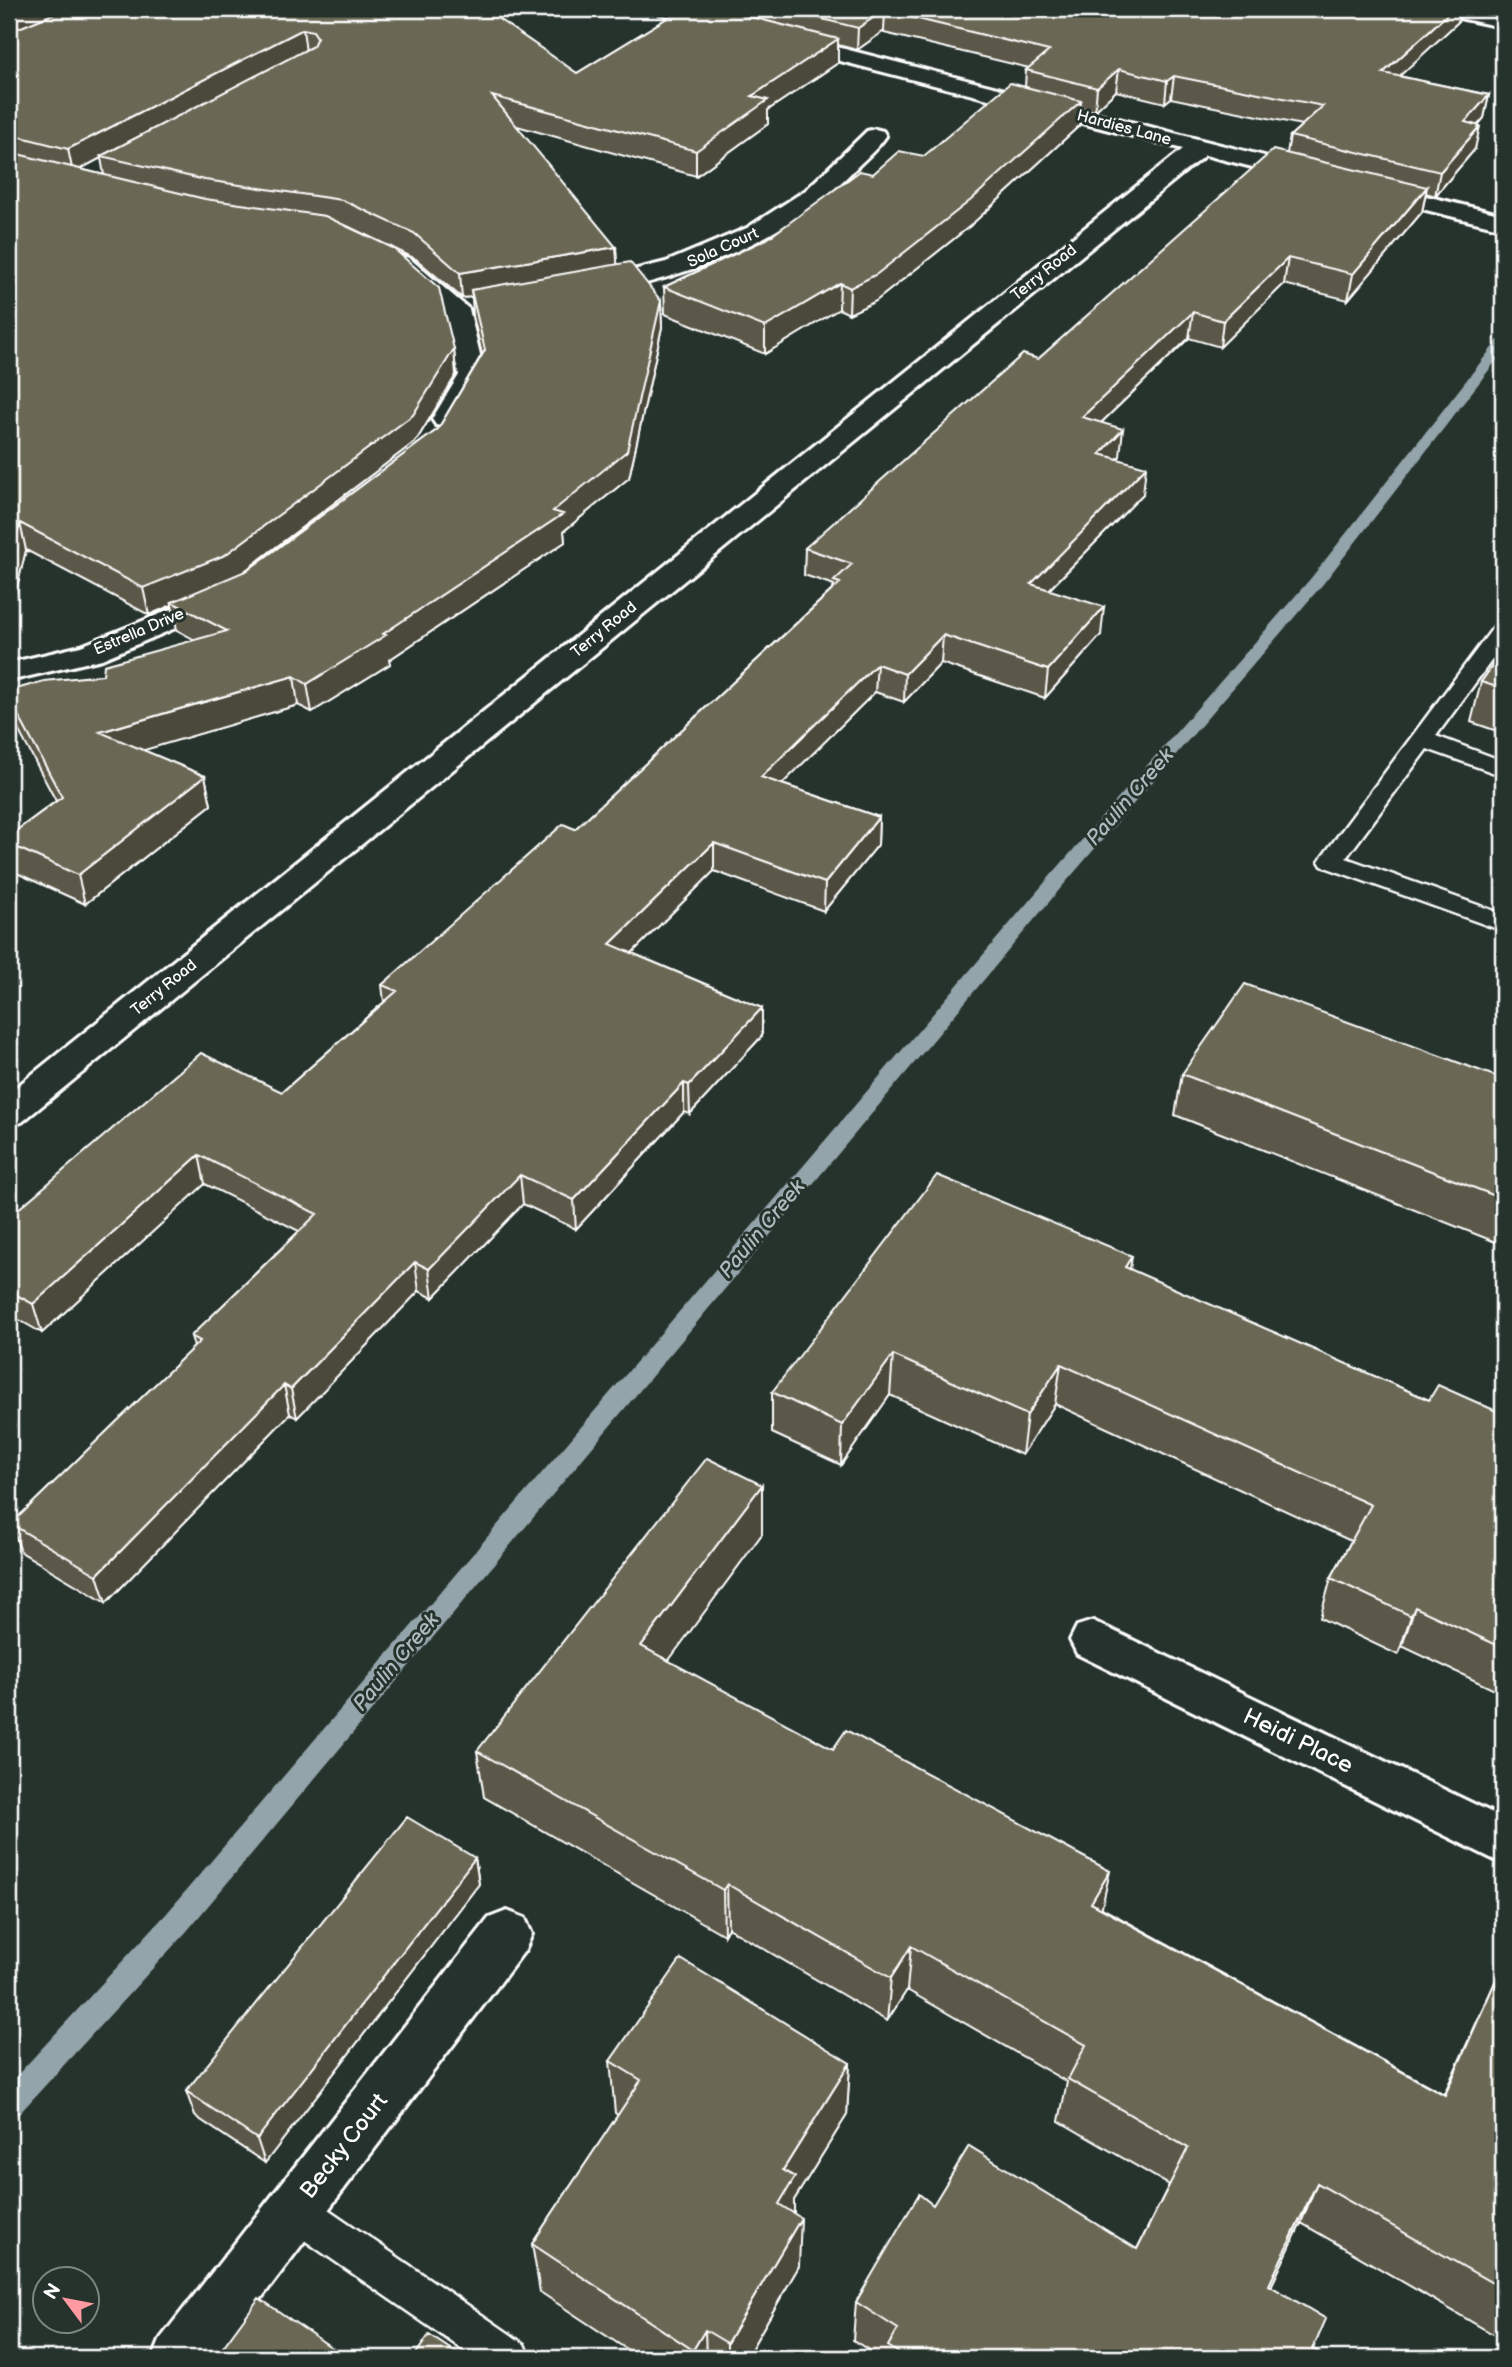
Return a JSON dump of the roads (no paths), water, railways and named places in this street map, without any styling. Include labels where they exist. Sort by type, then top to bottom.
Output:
[{"type":"street","name":"Hardies Lane","points":[[665,9],[1199,148],[1503,222]]},
{"type":"street","points":[[1443,9],[1492,19],[1498,9]]},
{"type":"street","name":"Sola Court","points":[[566,292],[607,285],[690,264],[754,235],[808,201],[875,136]]},
{"type":"street","name":"Terry Road","points":[[9,1113],[1199,148]]},
{"type":"street","points":[[382,254],[470,306],[472,375],[435,437]]},
{"type":"street","name":"Estrella Drive","points":[[9,672],[91,653],[241,590],[252,581]]},
{"type":"street","name":"Heidi Place","points":[[1093,1640],[1503,1842]]},
{"type":"street","name":"Becky Court","points":[[181,2358],[507,1934]]},
{"type":"lane","points":[[1503,631],[1331,861],[1503,923]]},
{"type":"lane","points":[[1422,740],[1503,769]]},
{"type":"lane","points":[[295,2210],[510,2358]]},
{"type":"waterway","name":"Paulin Creek","points":[[9,2104],[177,1922],[1053,885],[1317,581],[1503,343]]}]
